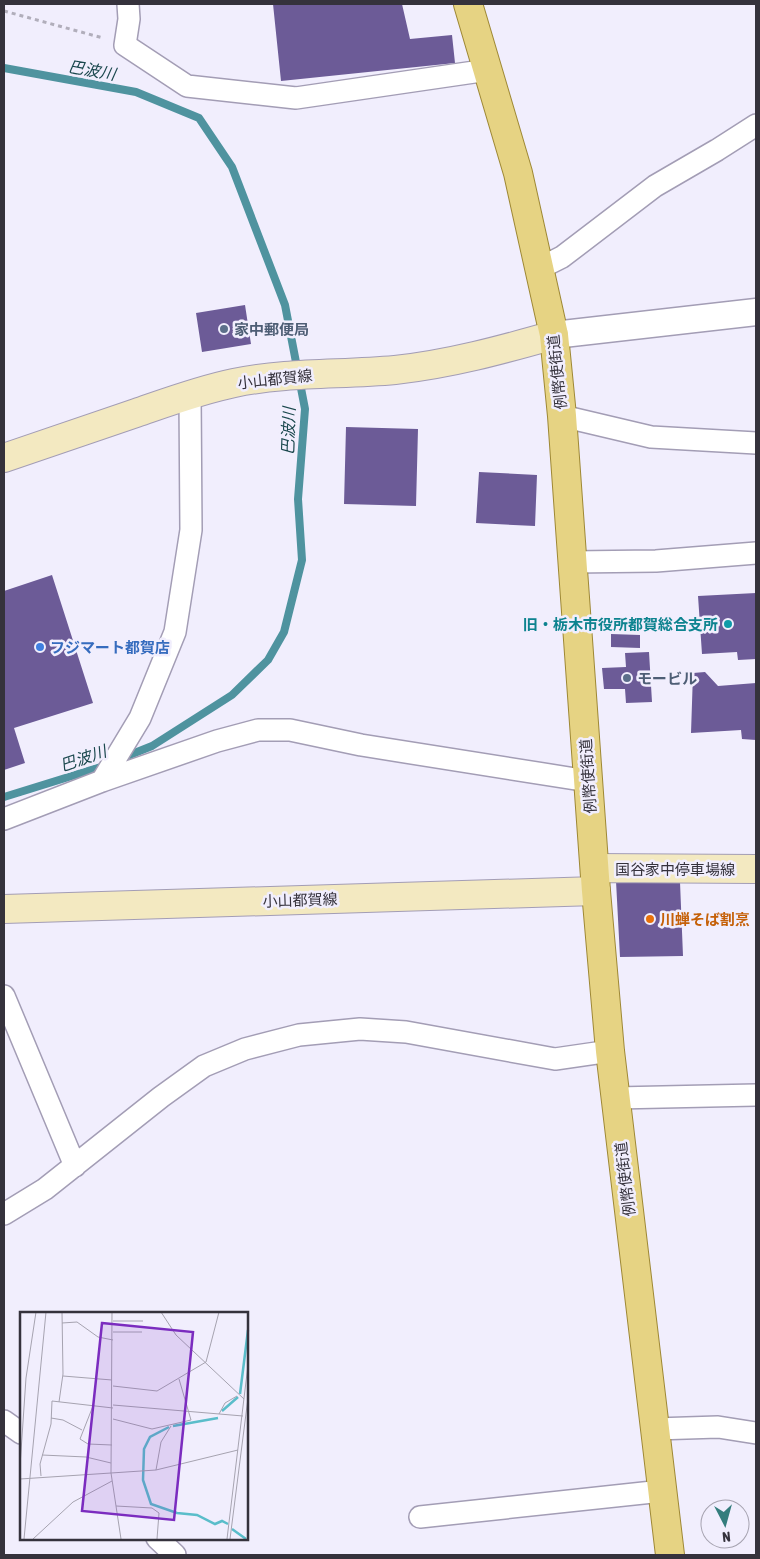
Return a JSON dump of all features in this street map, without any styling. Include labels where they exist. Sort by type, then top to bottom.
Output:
[{"type":"main road","name":"例幣使街道","points":[[468,4],[518,173],[554,335],[562,416],[595,880],[610,1051],[670,1555]]},
{"type":"main road","name":"小山都賀線","points":[[4,458],[190,395],[233,383],[283,375],[340,374],[395,370],[454,362],[554,335]]},
{"type":"main road","name":"国谷家中停車場線","points":[[595,880],[756,869]]},
{"type":"main road","name":"小山都賀線","points":[[4,909],[595,880]]},
{"type":"street","points":[[128,4],[130,19],[125,45],[186,86],[296,98],[488,70]]},
{"type":"street","points":[[540,268],[562,257],[655,186],[756,125]]},
{"type":"street","points":[[554,335],[756,312]]},
{"type":"street","points":[[102,781],[140,718],[175,632],[191,530],[190,395]]},
{"type":"street","points":[[562,416],[651,437],[756,442]]},
{"type":"street","points":[[572,562],[656,561],[756,552]]},
{"type":"street","points":[[4,819],[102,781],[217,741],[258,730],[290,730],[361,745],[588,781]]},
{"type":"street","points":[[4,996],[75,1166]]},
{"type":"street","points":[[4,1214],[45,1189],[160,1097],[204,1066],[245,1049],[298,1035],[360,1029],[406,1032],[555,1059],[610,1051]]},
{"type":"street","points":[[616,1098],[756,1095]]},
{"type":"street","points":[[4,1421],[20,1432]]},
{"type":"street","points":[[655,1429],[718,1427],[756,1433]]},
{"type":"street","points":[[420,1516],[662,1491]]},
{"type":"street","points":[[158,1539],[174,1555]]},
{"type":"path","points":[[4,11],[125,45]]},
{"type":"building","points":[[273,4],[402,4],[410,39],[452,35],[455,63],[281,81]]},
{"type":"building","name":"家中郵便局","points":[[245,305],[251,344],[202,352],[196,313]]},
{"type":"building","points":[[346,427],[418,429],[416,506],[344,504]]},
{"type":"building","points":[[479,472],[537,475],[535,526],[476,523]]},
{"type":"building","name":"フジマート都賀店","points":[[52,575],[93,703],[14,728],[25,763],[4,770],[4,591]]},
{"type":"building","name":"旧・栃木市役所都賀総合支所","points":[[756,593],[756,659],[738,660],[737,652],[702,654],[698,596]]},
{"type":"building","points":[[611,634],[640,635],[640,648],[611,647]]},
{"type":"building","name":"モービル","points":[[649,652],[652,702],[626,703],[625,689],[604,689],[602,668],[626,667],[625,653]]},
{"type":"building","name":"旧・栃木市役所都賀総合支所","points":[[705,672],[718,686],[756,683],[756,740],[742,739],[741,730],[691,733],[693,673]]},
{"type":"building","name":"川蝉そば割烹","points":[[616,881],[680,882],[683,956],[620,957]]},
{"type":"waterway","name":"巴波川","points":[[4,68],[136,92],[199,118],[232,167],[285,305],[305,409],[298,499],[302,560],[284,632],[268,660],[232,695],[152,746],[122,758]]},
{"type":"waterway","name":"巴波川","points":[[4,797],[104,766]]},
{"type":"place","name":"家中郵便局","points":[[224,329]]},
{"type":"place","name":"旧・栃木市役所都賀総合支所","points":[[728,624]]},
{"type":"place","name":"フジマート都賀店","points":[[40,647]]},
{"type":"place","name":"モービル","points":[[627,678]]},
{"type":"place","name":"川蝉そば割烹","points":[[650,919]]}]
